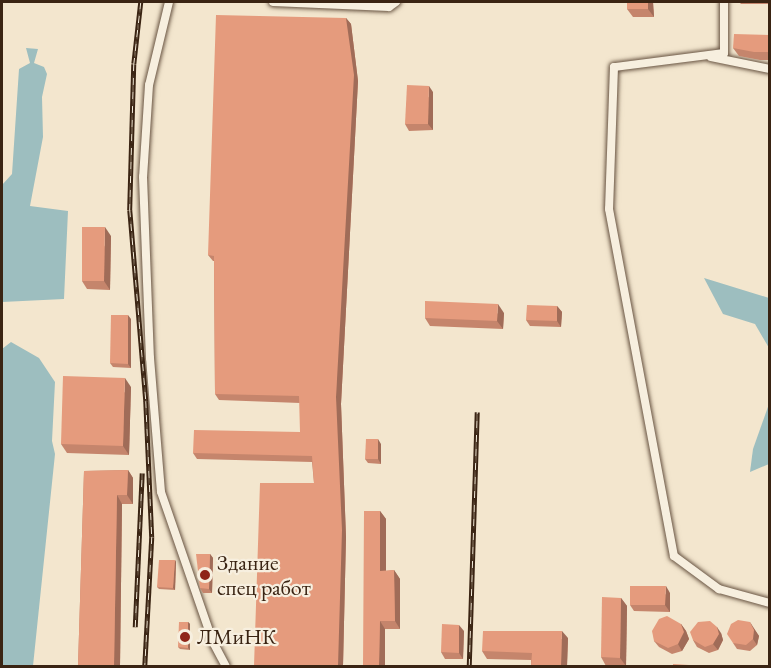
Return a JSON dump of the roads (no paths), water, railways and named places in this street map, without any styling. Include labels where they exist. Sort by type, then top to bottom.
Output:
[{"type":"lane","points":[[169,2],[149,85],[143,167],[150,358],[160,481],[213,642],[226,666]]},
{"type":"lane","points":[[273,2],[368,4],[389,7],[396,2]]},
{"type":"lane","points":[[724,2],[724,53],[614,66],[609,209],[674,556],[719,589],[770,603]]},
{"type":"lane","points":[[706,56],[770,69]]},
{"type":"water","points":[[26,48],[38,49],[34,63],[44,67],[47,74],[42,97],[43,137],[30,206],[68,211],[64,299],[2,302],[2,185],[12,174],[19,69],[30,63]]},
{"type":"water","points":[[704,278],[769,298],[769,348],[755,324],[723,314]]},
{"type":"water","points":[[11,342],[39,358],[55,382],[52,441],[55,454],[33,666],[2,666],[2,349]]},
{"type":"water","points":[[769,404],[769,464],[750,472],[753,449]]},
{"type":"railway","points":[[141,2],[134,64],[130,210],[146,401],[152,537],[145,666]]},
{"type":"railway","points":[[469,666],[477,412]]},
{"type":"railway","points":[[135,627],[142,473]]},
{"type":"place","name":"Здание спец работ","points":[[205,575]]},
{"type":"place","name":"ЛМиНК","points":[[185,637]]}]
